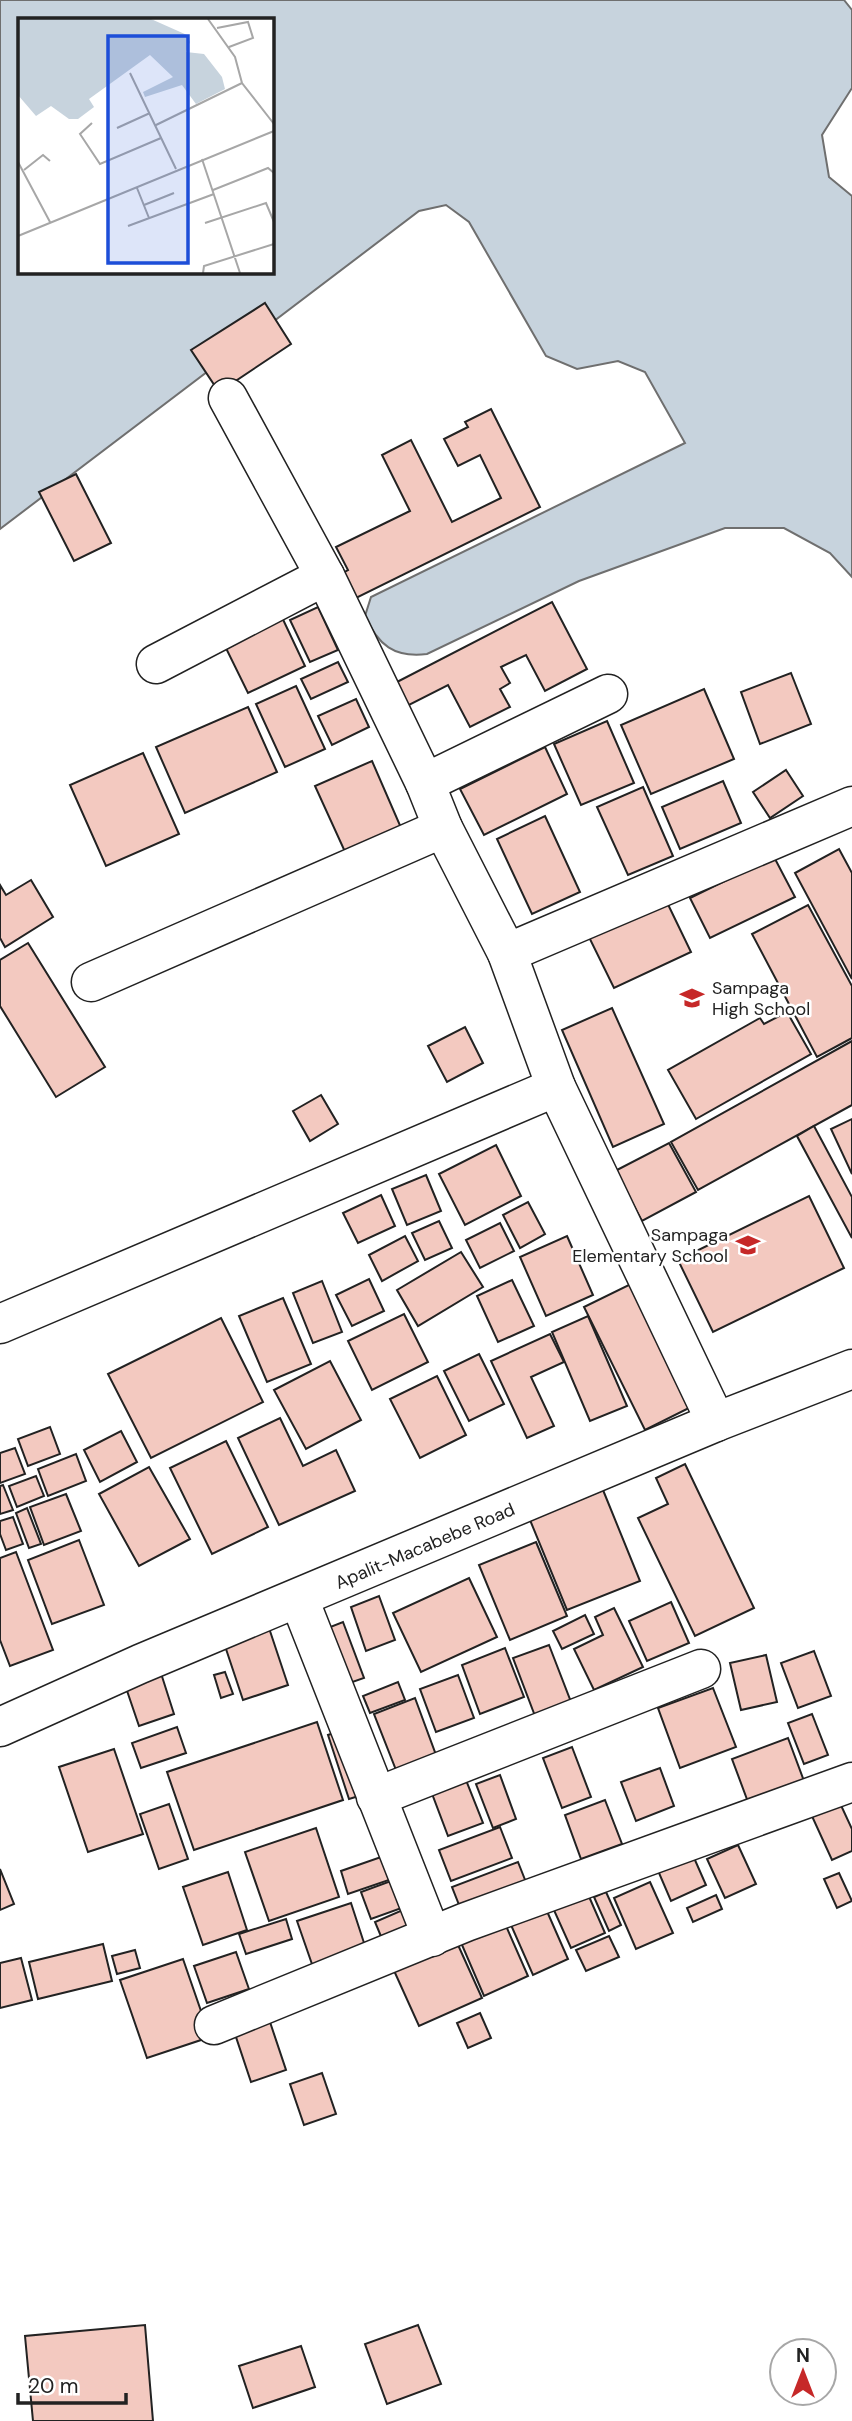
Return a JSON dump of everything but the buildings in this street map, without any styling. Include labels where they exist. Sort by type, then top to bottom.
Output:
[{"type":"street","points":[[228,398],[325,576],[425,783],[443,828],[507,953],[556,1087],[716,1422]]},
{"type":"street","points":[[156,664],[325,576]]},
{"type":"street","points":[[425,783],[608,694]]},
{"type":"street","points":[[507,953],[852,806]]},
{"type":"street","points":[[91,982],[443,828]]},
{"type":"street","points":[[0,1324],[556,1087]]},
{"type":"street","name":"Apalit-Macabebe Road","points":[[0,1727],[716,1422],[852,1369]]},
{"type":"street","points":[[299,1599],[338,1691],[376,1797],[432,1937]]},
{"type":"street","points":[[376,1797],[701,1669]]},
{"type":"street","points":[[214,2025],[479,1917],[852,1782]]},
{"type":"shaded area","points":[[0,0],[844,0],[852,10],[852,88],[822,135],[829,177],[852,196],[852,577],[830,553],[784,528],[725,528],[579,581],[427,654],[405,654],[382,642],[365,616],[371,597],[685,443],[645,372],[618,361],[577,369],[546,356],[469,222],[446,205],[419,211],[0,529]]},
{"type":"place","name":"Sampaga High School","points":[[692,998]]},
{"type":"place","name":"Sampaga Elementary School","points":[[748,1245]]}]
